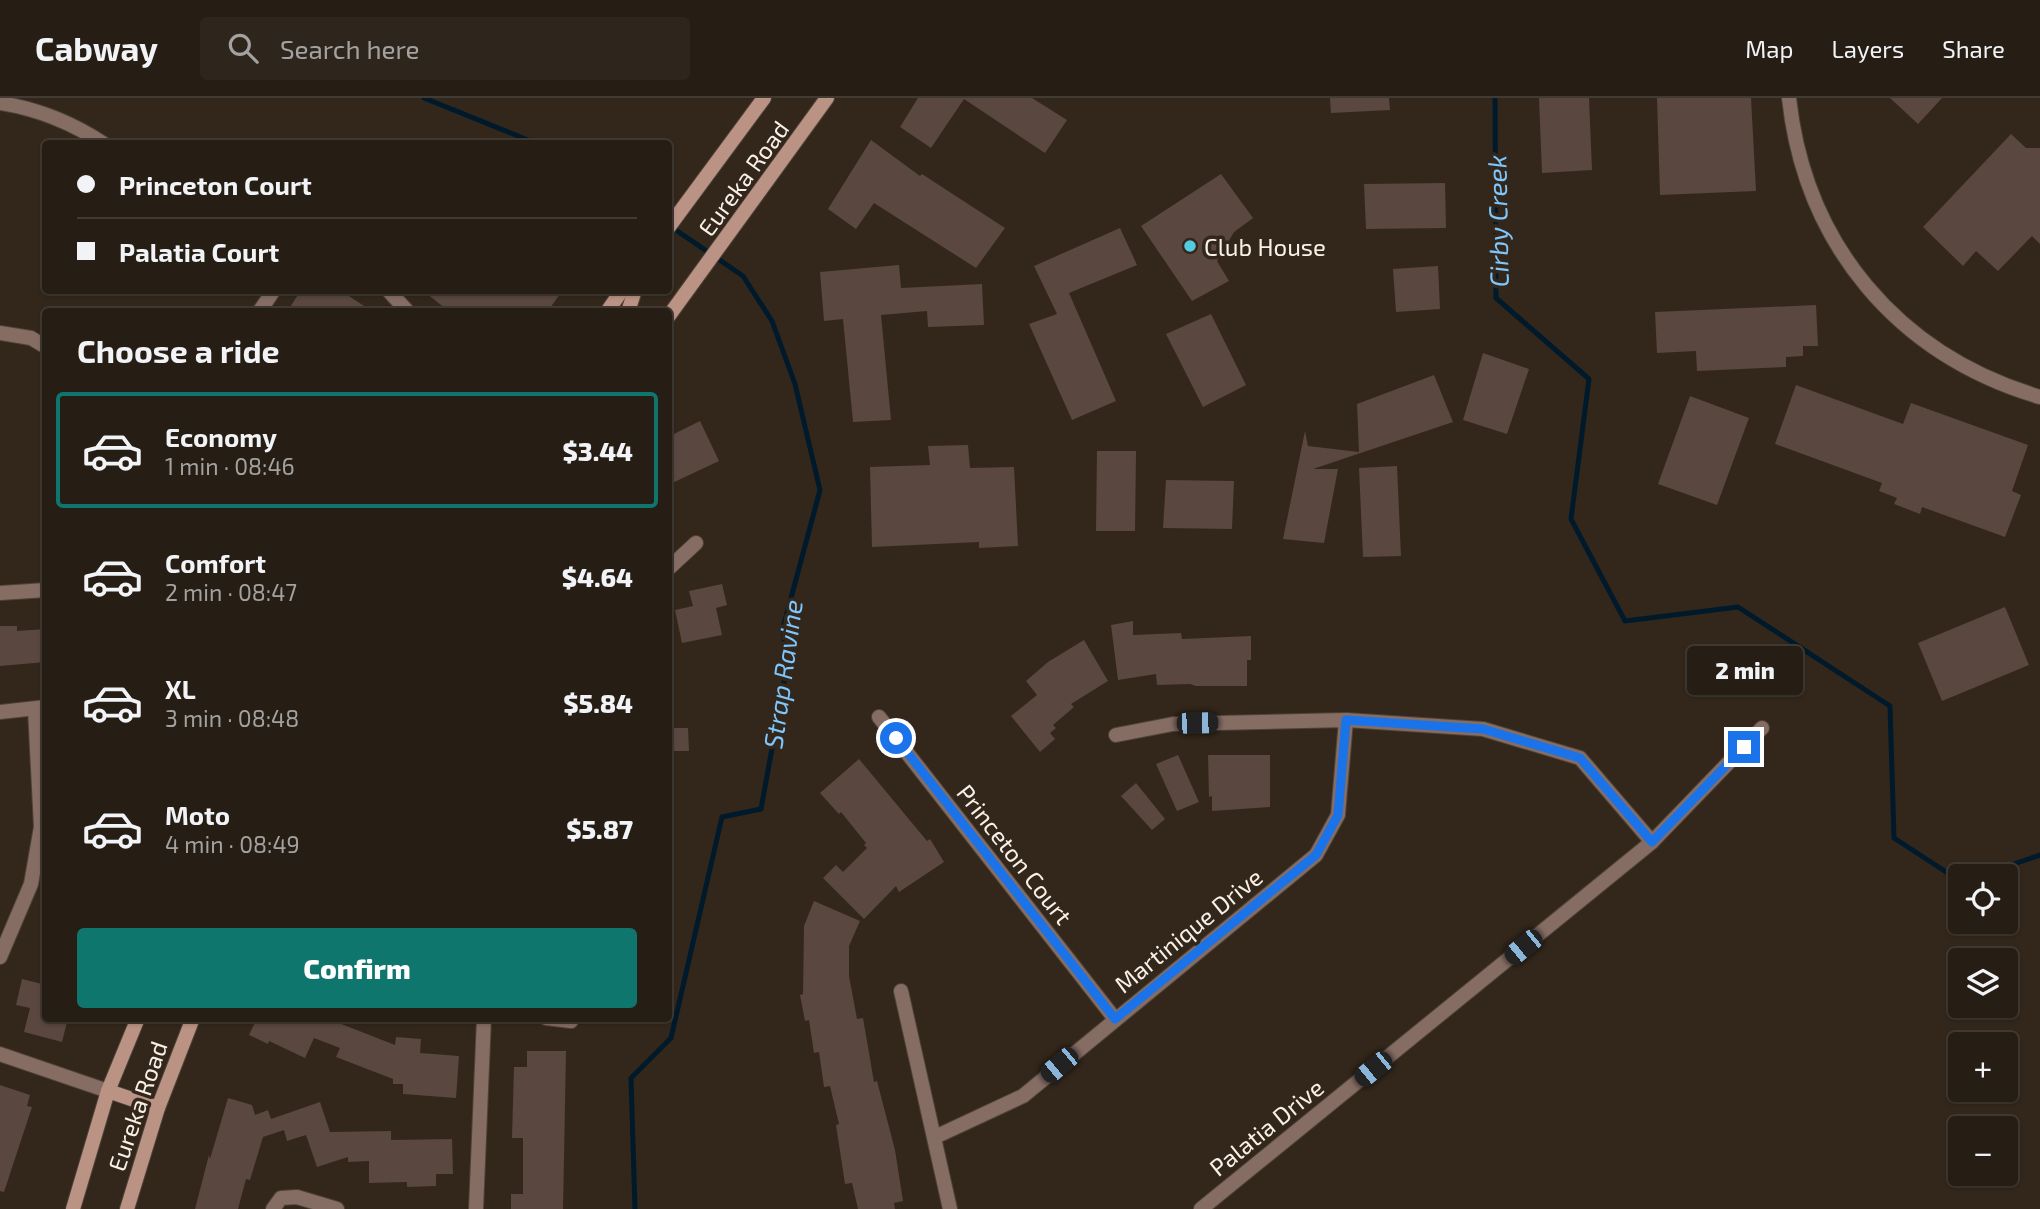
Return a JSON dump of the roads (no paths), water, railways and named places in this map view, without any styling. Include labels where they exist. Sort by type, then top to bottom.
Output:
[{"type":"main road","name":"Eureka Road","points":[[672,223],[764,98]]},
{"type":"main road","name":"Eureka Road","points":[[672,312],[827,98]]},
{"type":"main road","name":"Eureka Road","points":[[73,1209],[108,1091],[136,1022]]},
{"type":"main road","name":"Eureka Road","points":[[127,1209],[158,1108],[191,1022]]},
{"type":"main road","points":[[108,1091],[158,1108]]},
{"type":"street","points":[[1789,98],[1793,134],[1803,171],[1829,234],[1847,264],[1895,318],[1921,339],[1957,362],[2040,397]]},
{"type":"street","points":[[0,103],[30,108],[67,122],[97,140]]},
{"type":"street","points":[[392,294],[404,308]]},
{"type":"street","points":[[0,333],[31,338],[42,345]]},
{"type":"street","points":[[672,565],[696,543]]},
{"type":"street","points":[[0,593],[42,590]]},
{"type":"street","points":[[0,712],[40,708],[41,827],[30,884],[0,957]]},
{"type":"street","name":"Princeton Court","points":[[879,717],[1115,1019]]},
{"type":"street","points":[[1116,735],[1173,724],[1346,720],[1483,729],[1580,758],[1652,842]]},
{"type":"street","name":"Martinique Drive","points":[[935,1137],[1023,1096],[1316,855],[1338,815],[1346,720]]},
{"type":"street","name":"Palatia Drive","points":[[1201,1209],[1652,842],[1762,728]]},
{"type":"street","points":[[901,991],[950,1209]]},
{"type":"street","points":[[476,1209],[484,1022]]},
{"type":"street","points":[[0,1054],[108,1091]]},
{"type":"street","points":[[273,1209],[281,1198],[297,1197],[337,1209]]},
{"type":"waterway","name":"Strap Ravine","points":[[424,98],[528,140]]},
{"type":"waterway","name":"Cirby Creek","points":[[1495,98],[1496,298],[1589,379],[1571,519],[1625,621],[1738,607],[1890,706],[1894,838],[1948,873]]},
{"type":"waterway","name":"Strap Ravine","points":[[635,1209],[631,1078],[671,1038],[722,817],[761,809],[787,666],[783,628],[820,490],[795,384],[772,321],[743,276],[672,227]]},
{"type":"waterway","name":"Cirby Creek","points":[[2014,864],[2040,855]]},
{"type":"place","name":"Club House","points":[[1190,246]]}]
